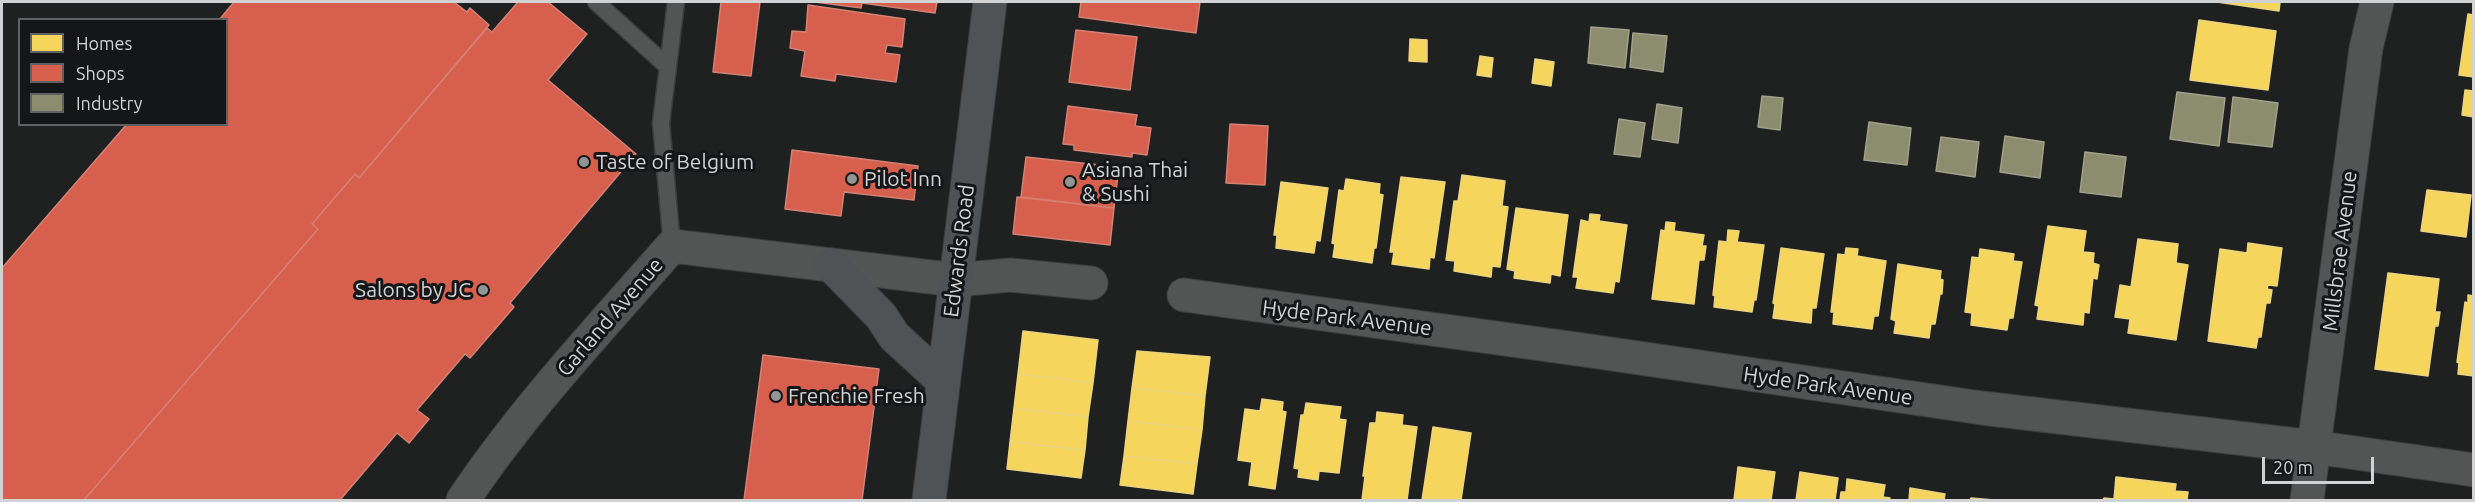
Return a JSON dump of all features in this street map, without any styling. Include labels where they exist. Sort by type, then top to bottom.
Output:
[{"type":"main road","name":"Edwards Road","points":[[929,501],[990,2]]},
{"type":"main road","points":[[831,265],[881,316],[894,336],[943,381]]},
{"type":"street","name":"Millsbrae Avenue","points":[[2307,501],[2366,48],[2377,2]]},
{"type":"street","name":"Garland Avenue","points":[[463,501],[487,464],[583,346],[672,246],[956,280]]},
{"type":"street","points":[[956,280],[1010,275],[1090,283]]},
{"type":"street","name":"Hyde Park Avenue","points":[[1184,295],[1982,408],[2314,447],[2474,470]]},
{"type":"lane","points":[[596,2],[667,66]]},
{"type":"lane","points":[[672,246],[661,123],[676,2]]},
{"type":"building: Homes","points":[[2217,2],[2280,2],[2279,11]]},
{"type":"building: Homes","points":[[2468,14],[2474,15],[2474,77],[2459,75]]},
{"type":"building: Homes","points":[[2199,20],[2276,31],[2268,90],[2190,80]]},
{"type":"building: Homes","points":[[1410,39],[1427,40],[1427,62],[1409,61]]},
{"type":"building: Homes","points":[[1480,56],[1493,58],[1491,77],[1477,75]]},
{"type":"building: Homes","points":[[1535,59],[1554,62],[1551,86],[1532,83]]},
{"type":"building: Homes","points":[[2465,90],[2474,91],[2474,117],[2462,115]]},
{"type":"building: Homes","points":[[1462,175],[1505,181],[1502,206],[1508,207],[1500,267],[1492,266],[1491,277],[1454,271],[1455,261],[1446,260],[1454,201],[1458,201]]},
{"type":"building: Homes","points":[[1401,177],[1445,182],[1434,258],[1430,257],[1429,269],[1392,264],[1394,252],[1390,252]]},
{"type":"building: Homes","points":[[1346,179],[1380,184],[1379,194],[1383,195],[1372,263],[1333,257],[1335,244],[1332,243],[1339,190],[1344,191]]},
{"type":"building: Homes","points":[[1281,182],[1328,188],[1320,241],[1316,240],[1314,253],[1276,248],[1277,235],[1274,235]]},
{"type":"building: Homes","points":[[2427,190],[2471,195],[2466,237],[2421,231]]},
{"type":"building: Homes","points":[[1516,208],[1568,215],[1560,276],[1551,274],[1550,283],[1514,278],[1515,271],[1507,269]]},
{"type":"building: Homes","points":[[1590,214],[1600,215],[1599,221],[1627,225],[1619,282],[1615,281],[1613,293],[1576,288],[1578,277],[1573,277],[1581,220],[1589,222]]},
{"type":"building: Homes","points":[[1666,222],[1675,223],[1674,231],[1704,235],[1702,246],[1706,246],[1704,260],[1699,260],[1694,304],[1652,299],[1661,230],[1665,231]]},
{"type":"building: Homes","points":[[2048,226],[2086,231],[2083,252],[2094,253],[2093,263],[2099,265],[2097,279],[2093,278],[2089,313],[2084,312],[2083,325],[2037,319],[2039,306],[2035,305]]},
{"type":"building: Homes","points":[[1728,230],[1739,231],[1737,242],[1764,245],[1756,300],[1754,300],[1752,312],[1714,307],[1715,296],[1713,295],[1719,241],[1727,242]]},
{"type":"building: Homes","points":[[2138,239],[2178,244],[2176,263],[2188,265],[2176,340],[2128,333],[2130,319],[2115,317],[2120,285],[2131,287]]},
{"type":"building: Homes","points":[[2248,243],[2282,248],[2277,286],[2268,285],[2267,289],[2272,290],[2270,303],[2266,303],[2261,337],[2258,337],[2256,348],[2208,341],[2220,249],[2247,253]]},
{"type":"building: Homes","points":[[1781,248],[1824,254],[1816,308],[1812,308],[1811,323],[1773,318]]},
{"type":"building: Homes","points":[[1846,248],[1858,249],[1857,256],[1886,261],[1878,316],[1874,316],[1872,329],[1833,324],[1834,312],[1831,312],[1838,254],[1845,255]]},
{"type":"building: Homes","points":[[1980,249],[2014,254],[2013,261],[2022,262],[2013,318],[2009,318],[2007,330],[1971,325],[1972,313],[1965,312],[1972,257],[1979,258]]},
{"type":"building: Homes","points":[[1898,264],[1941,271],[1942,294],[1940,294],[1935,324],[1931,324],[1929,338],[1894,333],[1896,321],[1891,319]]},
{"type":"building: Homes","points":[[2388,273],[2439,279],[2435,312],[2440,312],[2438,326],[2435,326],[2428,376],[2375,369]]},
{"type":"building: Homes","points":[[2468,295],[2474,296],[2474,376],[2458,374],[2459,363],[2457,362],[2465,302],[2468,303]]},
{"type":"building: Homes","points":[[1023,331],[1098,340],[1093,383],[1018,374]]},
{"type":"building: Homes","points":[[1137,351],[1210,357],[1205,396],[1132,388]]},
{"type":"building: Homes","points":[[1018,374],[1093,383],[1088,417],[1014,408]]},
{"type":"building: Homes","points":[[1132,388],[1205,396],[1202,430],[1128,421]]},
{"type":"building: Homes","points":[[1262,399],[1283,402],[1282,411],[1286,412],[1275,489],[1249,485],[1252,462],[1238,460],[1245,409],[1260,411]]},
{"type":"building: Homes","points":[[1306,403],[1341,407],[1339,419],[1346,420],[1339,473],[1319,471],[1318,480],[1298,477],[1299,469],[1294,468],[1301,415],[1304,415]]},
{"type":"building: Homes","points":[[1014,408],[1088,417],[1085,450],[1010,442]]},
{"type":"building: Homes","points":[[1377,412],[1403,415],[1402,425],[1417,427],[1407,500],[1362,500],[1370,423],[1376,423]]},
{"type":"building: Homes","points":[[1128,421],[1202,430],[1197,464],[1124,456]]},
{"type":"building: Homes","points":[[1433,427],[1471,433],[1461,500],[1422,500]]},
{"type":"building: Homes","points":[[1010,442],[1085,450],[1081,478],[1007,469]]},
{"type":"building: Homes","points":[[1124,456],[1197,464],[1193,494],[1120,485]]},
{"type":"building: Homes","points":[[1738,467],[1775,472],[1771,500],[1734,500]]},
{"type":"building: Homes","points":[[1800,472],[1838,478],[1835,500],[1796,500]]},
{"type":"building: Homes","points":[[2116,477],[2176,484],[2175,491],[2188,492],[2187,500],[2103,500],[2104,498],[2114,499]]},
{"type":"building: Homes","points":[[1847,479],[1885,485],[1883,497],[1890,498],[1889,500],[1840,500],[1841,492],[1846,492]]},
{"type":"building: Homes","points":[[1910,488],[1945,494],[1944,500],[1909,500]]},
{"type":"building: Homes","points":[[1971,498],[1994,500],[1970,500]]},
{"type":"building: Shops","points":[[234,2],[454,2],[467,12],[470,8],[489,25],[359,178],[355,174],[312,224],[318,229],[84,500],[2,500],[2,268],[125,126],[228,126],[228,18],[221,18]]},
{"type":"building: Shops","points":[[518,2],[548,2],[587,34],[548,80],[636,154],[510,303],[514,307],[470,358],[465,354],[417,410],[429,419],[409,443],[397,433],[340,500],[84,500],[318,229],[312,224],[355,174],[359,178],[487,28],[492,32]]},
{"type":"building: Shops","points":[[721,2],[760,2],[751,76],[713,72]]},
{"type":"building: Shops","points":[[815,2],[937,2],[935,13],[862,3],[861,8]]},
{"type":"building: Shops","points":[[1081,2],[1200,2],[1196,33],[1079,17]]},
{"type":"building: Shops","points":[[808,5],[905,19],[902,47],[887,45],[885,53],[900,55],[896,82],[836,74],[835,81],[801,76],[805,51],[790,48],[792,31],[806,32]]},
{"type":"building: Shops","points":[[1076,30],[1137,37],[1130,90],[1069,82]]},
{"type":"building: Shops","points":[[1068,106],[1137,115],[1135,126],[1151,128],[1147,155],[1132,153],[1132,157],[1074,150],[1074,145],[1063,144]]},
{"type":"building: Shops","points":[[1230,124],[1268,126],[1265,185],[1226,183]]},
{"type":"building: Shops","name":"Pilot Inn","points":[[792,150],[918,166],[914,200],[844,192],[841,216],[785,209]]},
{"type":"building: Shops","name":"Asiana Thai & Sushi","points":[[1026,157],[1119,167],[1114,208],[1021,197]]},
{"type":"building: Shops","points":[[1017,197],[1114,208],[1110,245],[1013,234]]},
{"type":"building: Shops","points":[[763,355],[879,369],[862,500],[744,500]]},
{"type":"building: Industry","points":[[1591,27],[1629,30],[1625,68],[1588,63]]},
{"type":"building: Industry","points":[[1633,33],[1667,36],[1663,72],[1630,67]]},
{"type":"building: Industry","points":[[2177,92],[2225,98],[2219,146],[2170,139]]},
{"type":"building: Industry","points":[[1762,96],[1783,98],[1780,130],[1758,127]]},
{"type":"building: Industry","points":[[2233,97],[2278,103],[2272,147],[2228,142]]},
{"type":"building: Industry","points":[[1657,104],[1682,108],[1678,143],[1652,139]]},
{"type":"building: Industry","points":[[1619,119],[1645,123],[1640,157],[1614,154]]},
{"type":"building: Industry","points":[[1869,122],[1911,128],[1907,165],[1864,160]]},
{"type":"building: Industry","points":[[2005,136],[2044,142],[2040,178],[2000,172]]},
{"type":"building: Industry","points":[[1941,137],[1979,142],[1975,177],[1936,171]]},
{"type":"building: Industry","points":[[2085,152],[2126,157],[2121,197],[2080,192]]},
{"type":"place","name":"Taste of Belgium","points":[[584,162]]},
{"type":"place","name":"Pilot Inn","points":[[852,179]]},
{"type":"place","name":"Asiana Thai & Sushi","points":[[1070,182]]},
{"type":"place","name":"Salons by JC","points":[[483,290]]},
{"type":"place","name":"Frenchie Fresh","points":[[776,396]]}]
